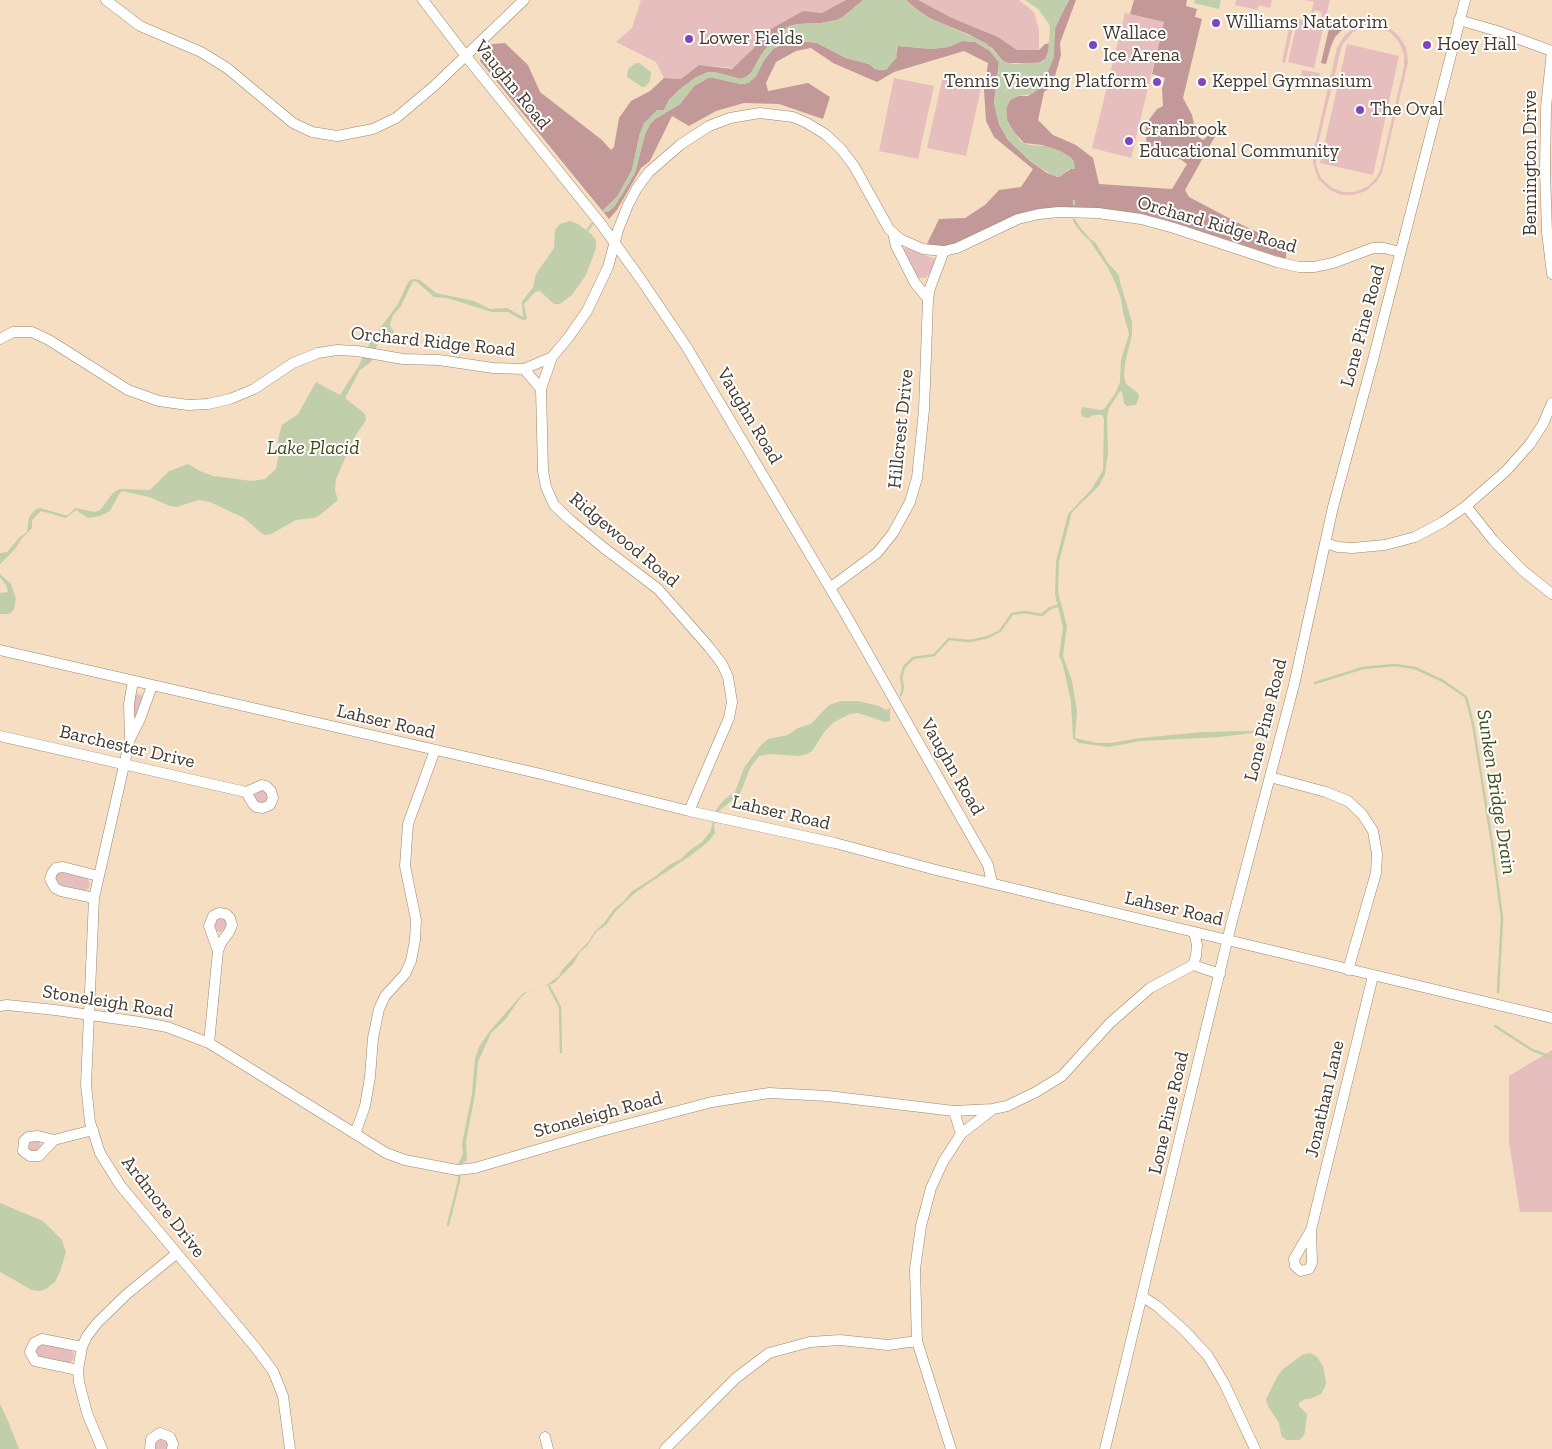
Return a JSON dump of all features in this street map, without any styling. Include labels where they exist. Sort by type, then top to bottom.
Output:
[{"type":"street","points":[[106,0],[140,26],[201,52],[220,64],[239,77],[286,118],[303,128],[321,134],[346,135],[373,129],[396,118],[524,0]]},
{"type":"street","name":"Vaughn Road","points":[[423,0],[598,220],[693,358],[830,588],[988,865],[992,883]]},
{"type":"street","name":"Lone Pine Road","points":[[1106,1449],[1228,940],[1294,685],[1325,543],[1464,0]]},
{"type":"street","points":[[1459,20],[1497,31],[1552,51]]},
{"type":"street","name":"Bennington Drive","points":[[1552,51],[1546,107],[1545,171],[1547,232],[1552,274]]},
{"type":"street","name":"Orchard Ridge Road","points":[[0,339],[13,332],[32,332],[49,340],[128,390],[159,401],[188,405],[208,404],[230,399],[254,389],[293,363],[318,353],[344,350],[403,359],[439,360],[493,368],[524,369],[552,357],[587,311],[608,267],[618,230],[643,179],[657,164],[689,138],[709,126],[730,118],[760,113],[783,115],[800,120],[832,140],[854,166],[881,216],[893,233],[907,243],[917,247],[944,251],[966,245],[1025,217],[1044,213],[1071,212],[1113,215],[1151,221],[1255,255],[1299,267],[1314,267],[1333,263],[1372,248],[1384,248],[1400,252]]},
{"type":"street","points":[[893,233],[896,246],[915,283],[928,299]]},
{"type":"street","name":"Hillcrest Drive","points":[[830,588],[868,560],[886,543],[899,524],[912,495],[917,478],[924,410],[928,299],[930,288],[944,251]]},
{"type":"street","name":"Ridgewood Road","points":[[552,357],[541,390],[543,472],[546,487],[554,505],[604,548],[658,589],[722,664],[731,685],[732,702],[729,718],[689,811]]},
{"type":"street","points":[[524,369],[541,390]]},
{"type":"street","points":[[1325,543],[1352,548],[1395,543],[1432,528],[1466,506],[1506,471],[1530,444],[1543,424],[1552,403]]},
{"type":"street","points":[[1466,506],[1522,570],[1552,594]]},
{"type":"street","name":"Lahser Road","points":[[0,650],[435,750],[689,811],[835,843],[1348,970],[1552,1018]]},
{"type":"street","name":"Ardmore Drive","points":[[130,740],[129,704],[133,681]]},
{"type":"street","name":"Ardmore Drive","points":[[152,686],[130,740],[94,898],[86,1085],[88,1110],[93,1130],[104,1158],[120,1185],[273,1371],[283,1396],[290,1449]]},
{"type":"street","name":"Barchester Drive","points":[[0,736],[246,792]]},
{"type":"street","points":[[355,1134],[365,1106],[370,1077],[373,1038],[379,1009],[385,996],[405,974],[411,961],[416,920],[405,866],[408,824],[435,750]]},
{"type":"street","points":[[1270,777],[1326,792],[1348,801],[1362,814],[1373,831],[1378,854],[1376,873],[1348,970]]},
{"type":"street","points":[[94,898],[61,891],[55,888],[50,879],[56,868],[63,867],[98,876]]},
{"type":"street","points":[[1194,932],[1197,945],[1196,956],[1192,965],[1220,974]]},
{"type":"street","points":[[209,1043],[218,951]]},
{"type":"street","name":"Stoneleigh Road","points":[[0,1006],[7,1005],[89,1015],[167,1027],[209,1043],[386,1154],[405,1160],[456,1170],[475,1168],[598,1132],[712,1102],[769,1092],[828,1096],[954,1111],[993,1109],[1007,1106],[1036,1092],[1062,1076],[1110,1023],[1144,993],[1192,965]]},
{"type":"street","name":"Jonathan Lane","points":[[1311,1230],[1373,976]]},
{"type":"street","points":[[951,1449],[917,1341],[915,1269],[931,1188],[943,1162],[961,1134],[993,1109]]},
{"type":"street","points":[[954,1111],[961,1134]]},
{"type":"street","points":[[54,1140],[93,1130]]},
{"type":"street","points":[[102,1449],[82,1395],[78,1370],[82,1347],[87,1336],[98,1322],[127,1294],[176,1254]]},
{"type":"street","points":[[1142,1298],[1157,1306],[1185,1331],[1208,1356],[1224,1383],[1255,1449]]},
{"type":"street","points":[[78,1370],[35,1362],[30,1352],[34,1343],[42,1339],[82,1347]]},
{"type":"street","points":[[665,1449],[736,1378],[768,1353],[810,1342],[840,1340],[888,1345],[917,1341]]},
{"type":"street","points":[[150,1449],[151,1438],[160,1433],[170,1437],[173,1444],[172,1449]]},
{"type":"street","points":[[545,1437],[548,1449]]},
{"type":"shaded area","name":"Lower Fields","points":[[641,0],[846,0],[822,13],[803,11],[760,35],[754,48],[743,59],[739,71],[732,68],[699,65],[681,79],[664,78],[656,62],[616,42],[632,28]]},
{"type":"shaded area","points":[[846,0],[863,0],[837,20],[789,26],[771,42],[751,73],[746,77],[741,79],[708,72],[695,78],[679,90],[669,100],[664,110],[659,110],[640,133],[632,170],[617,197],[603,210],[621,196],[635,173],[645,134],[655,119],[680,104],[694,86],[708,78],[741,84],[748,83],[756,76],[764,60],[773,49],[792,40],[817,43],[846,58],[869,64],[875,69],[883,70],[887,69],[896,54],[898,46],[932,49],[948,47],[962,41],[975,42],[989,50],[999,62],[994,103],[999,124],[1008,140],[1030,161],[1047,173],[1058,177],[1071,169],[1074,162],[1070,157],[1060,151],[1042,145],[1024,143],[1013,131],[1007,120],[1006,108],[1010,100],[1018,96],[1028,96],[1042,86],[1045,78],[1048,51],[1046,58],[1039,63],[1008,63],[1003,61],[992,48],[970,35],[929,18],[906,0],[918,0],[952,18],[998,37],[1017,50],[1039,50],[1045,44],[1054,43],[1055,28],[1063,11],[1069,0],[1076,0],[1060,43],[1061,55],[1052,86],[1044,92],[1038,120],[1053,135],[1076,145],[1093,158],[1099,184],[1172,189],[1187,164],[1180,159],[1156,154],[1147,145],[1145,131],[1148,121],[1157,109],[1163,106],[1162,89],[1165,78],[1152,74],[1164,22],[1130,14],[1134,0],[1187,0],[1186,6],[1197,9],[1195,17],[1202,19],[1183,98],[1192,115],[1197,136],[1203,140],[1211,133],[1218,131],[1185,190],[1189,197],[1244,226],[1286,245],[1286,259],[1163,219],[1139,214],[1062,208],[950,246],[926,246],[939,219],[965,218],[985,205],[999,190],[1021,187],[1033,169],[994,137],[986,121],[984,90],[988,63],[964,51],[894,72],[877,82],[833,63],[811,48],[796,51],[776,62],[766,83],[768,91],[808,83],[830,97],[823,119],[779,104],[744,103],[716,111],[689,126],[672,116],[650,161],[641,168],[617,210],[609,219],[480,61],[484,47],[505,43],[528,65],[540,92],[602,140],[611,150],[614,147],[619,118],[631,101],[650,91],[664,78],[681,79],[699,65],[732,69],[754,48],[760,35],[803,11],[822,13]]},
{"type":"shaded area","points":[[918,0],[1019,0],[1034,12],[1039,30],[1039,50],[1017,50],[998,37],[952,18]]},
{"type":"shaded area","points":[[1236,0],[1272,0],[1270,8],[1259,5],[1257,10],[1235,5]]},
{"type":"shaded area","points":[[1305,0],[1330,0],[1325,20],[1321,19],[1322,12],[1314,10],[1313,14],[1311,13],[1314,2]]},
{"type":"shaded area","points":[[1125,13],[1164,22],[1131,158],[1092,148]]},
{"type":"shaded area","points":[[1291,18],[1295,19],[1285,63],[1282,62]]},
{"type":"shaded area","points":[[1298,19],[1324,24],[1314,68],[1288,62]]},
{"type":"shaded area","points":[[1331,20],[1348,24],[1335,37],[1326,64],[1321,63]]},
{"type":"shaded area","points":[[1371,24],[1389,28],[1398,35],[1406,47],[1408,62],[1382,173],[1377,181],[1366,191],[1353,195],[1341,195],[1330,190],[1318,179],[1313,163],[1313,154],[1337,48],[1345,35],[1361,25]],"holes":[[[1372,27],[1384,29],[1391,33],[1399,42],[1404,54],[1404,67],[1380,171],[1367,187],[1354,192],[1343,192],[1332,188],[1321,178],[1316,165],[1316,152],[1342,45],[1353,32],[1359,29]]]},
{"type":"shaded area","name":"The Oval","points":[[1347,44],[1399,56],[1373,175],[1320,163]]},
{"type":"shaded area","points":[[1302,70],[1320,73],[1318,80],[1301,76]]},
{"type":"shaded area","points":[[943,76],[982,84],[966,156],[927,148]]},
{"type":"shaded area","points":[[894,78],[934,86],[918,159],[879,151]]},
{"type":"shaded area","points":[[905,248],[935,259],[933,269],[926,278],[919,278],[907,261],[903,249]]},
{"type":"shaded area","points":[[137,694],[143,698],[135,721],[132,708]]},
{"type":"shaded area","points":[[263,790],[267,792],[269,800],[258,805],[254,797],[257,791]]},
{"type":"shaded area","points":[[59,872],[87,878],[90,883],[89,888],[84,892],[57,886],[55,876]]},
{"type":"shaded area","points":[[217,918],[223,918],[227,925],[223,932],[217,932],[213,928],[213,922]]},
{"type":"shaded area","points":[[1552,1050],[1552,1212],[1520,1212],[1509,1142],[1509,1076]]},
{"type":"shaded area","points":[[37,1140],[40,1142],[41,1148],[32,1155],[26,1145]]},
{"type":"shaded area","points":[[42,1344],[71,1350],[74,1354],[73,1360],[69,1364],[36,1358],[34,1348]]},
{"type":"shaded area","points":[[159,1438],[167,1441],[167,1449],[154,1449],[153,1443]]},
{"type":"water","points":[[863,0],[906,0],[930,18],[986,43],[1003,61],[1013,64],[1041,62],[1046,58],[1048,51],[1049,24],[1038,9],[1025,0],[1069,0],[1055,28],[1054,57],[1042,86],[1032,94],[1018,96],[1010,100],[1006,114],[1008,123],[1021,142],[1060,151],[1070,157],[1074,162],[1075,169],[1069,169],[1060,177],[1052,175],[1030,161],[1008,140],[999,124],[994,103],[999,62],[989,50],[975,42],[962,41],[948,47],[932,49],[898,46],[896,50],[897,57],[887,69],[883,70],[875,69],[869,64],[846,58],[817,43],[792,40],[782,43],[773,49],[764,60],[756,76],[748,83],[741,84],[708,78],[694,86],[680,104],[655,119],[645,134],[635,173],[615,206],[608,212],[603,212],[617,197],[632,170],[644,123],[657,110],[664,110],[669,100],[679,90],[695,78],[708,72],[741,79],[746,77],[751,73],[771,42],[787,27],[837,20]]},
{"type":"water","points":[[1195,0],[1221,0],[1219,9],[1194,3]]},
{"type":"water","points":[[639,63],[651,72],[650,81],[645,87],[627,77],[628,69]]},
{"type":"water","name":"Lake Placid","points":[[570,221],[578,224],[596,240],[596,248],[586,275],[572,295],[560,304],[554,304],[541,292],[535,292],[524,304],[527,319],[525,320],[508,312],[492,312],[447,298],[434,297],[417,282],[413,281],[401,306],[393,315],[390,324],[394,331],[393,334],[389,338],[379,340],[371,362],[360,370],[345,398],[365,414],[366,420],[354,438],[336,479],[335,490],[338,500],[320,515],[314,518],[296,520],[271,534],[265,535],[244,518],[210,502],[199,500],[176,507],[149,497],[122,491],[110,511],[100,516],[88,518],[76,510],[66,518],[41,511],[32,520],[32,528],[0,564],[0,553],[7,552],[27,532],[29,517],[36,509],[40,508],[64,515],[68,515],[75,508],[95,512],[100,510],[113,493],[119,489],[150,490],[169,471],[188,464],[213,476],[252,481],[265,479],[276,469],[279,452],[278,439],[282,425],[298,414],[316,382],[340,395],[358,367],[372,339],[398,304],[410,280],[420,280],[436,293],[474,301],[490,309],[507,308],[523,317],[522,302],[533,287],[536,274],[554,248],[555,230],[560,224]]},
{"type":"water","points":[[1088,238],[1095,242],[1108,263],[1119,275],[1132,322],[1132,335],[1125,363],[1124,377],[1126,384],[1138,393],[1139,397],[1136,405],[1127,406],[1120,391],[1109,408],[1107,417],[1108,453],[1105,474],[1099,486],[1072,512],[1059,562],[1058,592],[1067,626],[1063,656],[1072,681],[1077,711],[1075,738],[1097,743],[1110,743],[1203,732],[1251,731],[1274,725],[1267,731],[1220,737],[1141,741],[1108,747],[1079,743],[1073,738],[1071,702],[1063,665],[1059,656],[1063,627],[1055,595],[1056,561],[1068,514],[1091,490],[1103,470],[1104,419],[1102,415],[1094,415],[1088,418],[1083,417],[1081,410],[1083,407],[1104,409],[1115,394],[1120,382],[1121,360],[1129,334],[1115,282]]},
{"type":"water","points":[[0,574],[11,584],[16,599],[14,609],[11,613],[7,614],[0,614],[0,593],[8,592]]},
{"type":"water","points":[[841,701],[858,701],[879,706],[886,710],[890,708],[890,721],[885,722],[858,713],[850,714],[834,722],[825,731],[812,751],[807,754],[799,756],[770,754],[759,756],[750,768],[740,794],[720,810],[714,826],[715,833],[708,842],[636,892],[615,912],[606,925],[597,931],[573,964],[554,983],[545,986],[559,976],[562,970],[589,941],[595,931],[631,892],[669,865],[681,859],[702,842],[710,832],[717,808],[735,792],[744,768],[761,745],[768,739],[788,735],[798,728],[811,724],[829,705]]},
{"type":"water","points":[[545,986],[527,992],[521,997],[505,1020],[491,1033],[478,1062],[475,1094],[466,1141],[467,1160],[457,1166],[463,1154],[462,1144],[472,1094],[475,1058],[479,1047],[489,1032],[523,993]]},
{"type":"water","points":[[0,1203],[43,1221],[62,1240],[66,1252],[60,1272],[55,1282],[46,1289],[40,1291],[32,1290],[0,1272]]},
{"type":"water","points":[[1310,1353],[1317,1357],[1323,1366],[1326,1381],[1325,1387],[1321,1394],[1299,1403],[1299,1406],[1307,1414],[1305,1432],[1299,1440],[1287,1440],[1282,1437],[1279,1423],[1268,1406],[1266,1399],[1283,1369],[1302,1355]]},
{"type":"water","points":[[0,1404],[8,1421],[19,1449],[0,1449]]},
{"type":"waterway","name":"Sunken Bridge Drain","points":[[1074,220],[1088,238]]},
{"type":"waterway","points":[[585,234],[592,224]]},
{"type":"waterway","points":[[901,695],[903,687],[901,678],[904,667],[913,658],[934,655],[949,639],[970,641],[988,637],[1000,631],[1012,614],[1025,612],[1042,615],[1050,608],[1058,606]]},
{"type":"waterway","name":"Sunken Bridge Drain","points":[[1315,683],[1363,668],[1395,665],[1415,668],[1443,681],[1466,697],[1473,724],[1502,918],[1498,992]]},
{"type":"waterway","points":[[549,986],[560,1007],[561,1052]]},
{"type":"waterway","name":"Sunken Bridge Drain","points":[[1495,1026],[1532,1050],[1552,1057]]},
{"type":"waterway","points":[[448,1225],[459,1181],[459,1173]]},
{"type":"place","name":"Williams Natatorim","points":[[1216,23]]},
{"type":"place","name":"Lower Fields","points":[[689,39]]},
{"type":"place","name":"Wallace Ice Arena","points":[[1093,45]]},
{"type":"place","name":"Hoey Hall","points":[[1427,45]]},
{"type":"place","name":"Tennis Viewing Platform","points":[[1157,82]]},
{"type":"place","name":"Keppel Gymnasium","points":[[1202,82]]},
{"type":"place","name":"The Oval","points":[[1360,110]]},
{"type":"place","name":"Cranbrook Educational Community","points":[[1129,141]]}]
